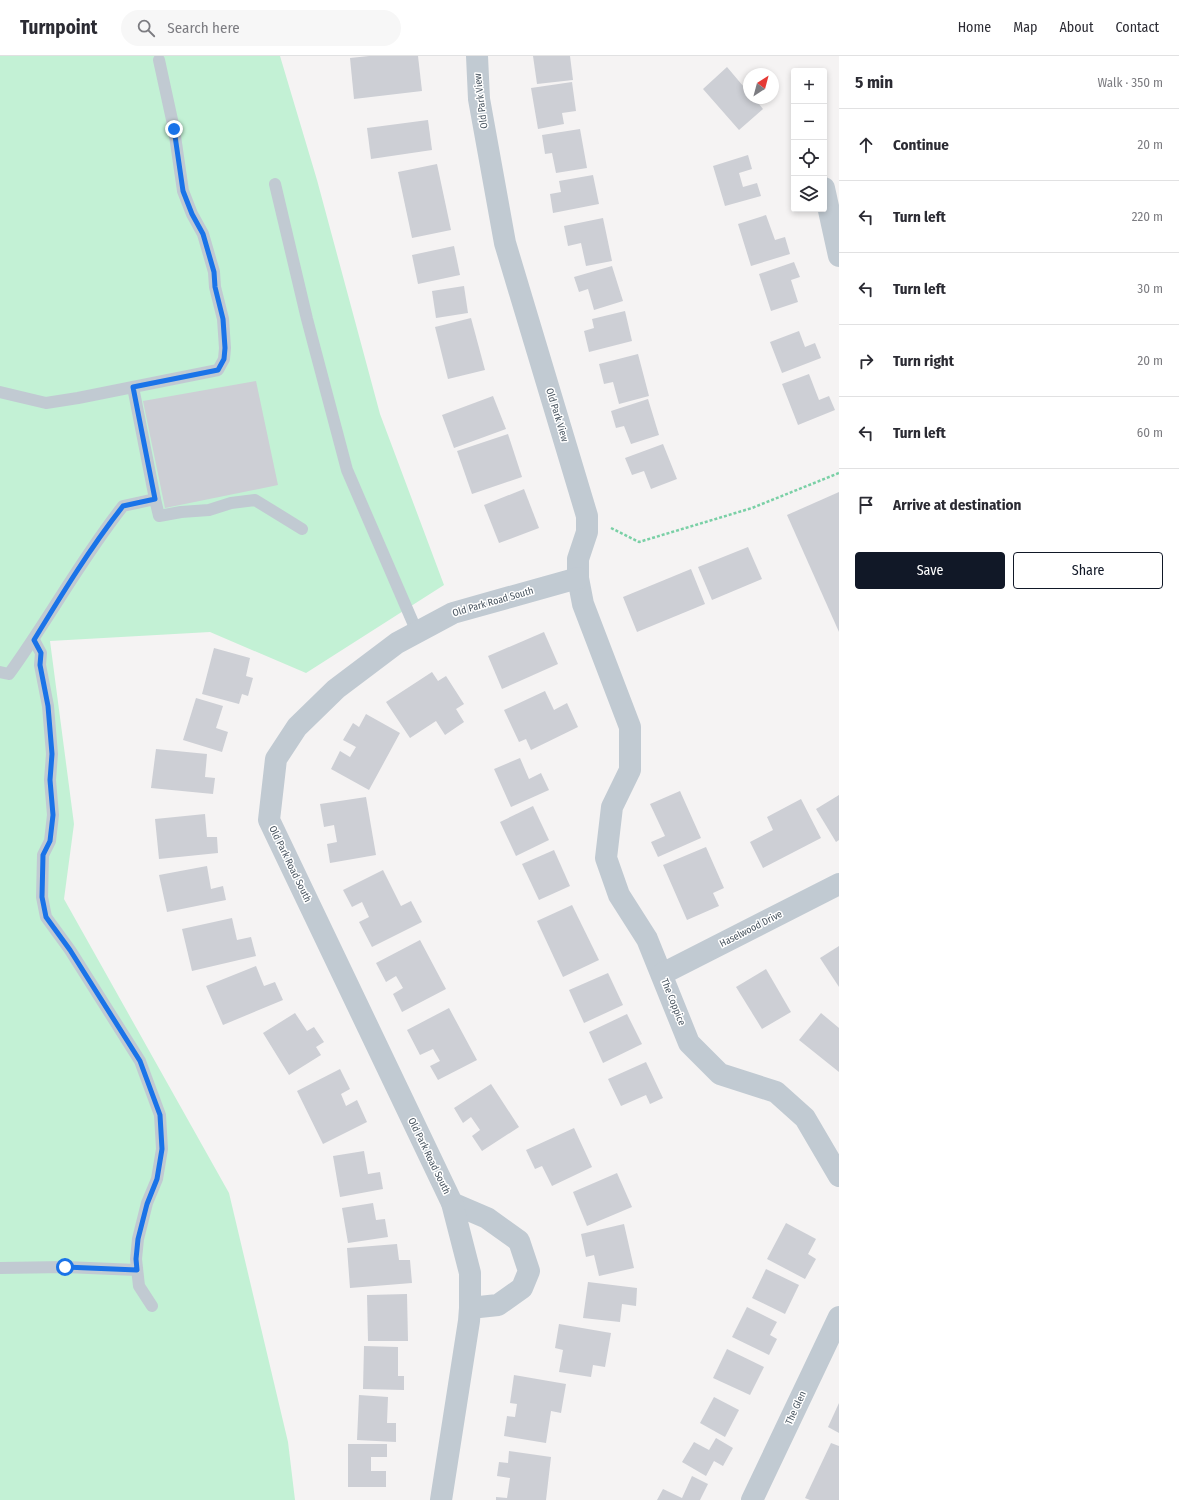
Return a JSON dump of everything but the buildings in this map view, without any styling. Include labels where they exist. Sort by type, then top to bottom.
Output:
[{"type":"street","name":"Old Park View","points":[[476,56],[479,99],[505,243],[587,516],[587,532],[578,559],[578,578],[583,604],[630,727],[630,770]]},
{"type":"street","points":[[827,202],[839,256]]},
{"type":"street","name":"Old Park Road South","points":[[441,1500],[470,1321],[470,1273],[452,1204],[269,820],[276,760],[297,727],[336,689],[397,643],[453,613],[578,578]]},
{"type":"street","name":"The Coppice","points":[[630,770],[612,808],[606,858],[619,895],[647,939],[689,1042],[720,1074],[776,1092],[805,1118],[839,1176]]},
{"type":"street","name":"Haselwood Drive","points":[[662,974],[839,884]]},
{"type":"street","name":"Old Park Road South","points":[[452,1204],[487,1218],[519,1241],[529,1270],[522,1288],[498,1305],[470,1308]]},
{"type":"street","name":"The Glen","points":[[752,1500],[839,1317]]},
{"type":"lane","points":[[0,392],[46,403],[218,370],[224,359],[225,348],[223,319],[215,287],[214,272],[203,234],[192,214],[183,191],[174,129],[158,60]]},
{"type":"lane","points":[[275,184],[307,319],[347,470],[417,632]]},
{"type":"lane","points":[[133,387],[159,516],[181,512],[209,510],[231,503],[255,500],[302,529]]},
{"type":"lane","points":[[0,672],[9,674],[34,640],[102,533],[123,506],[155,499]]},
{"type":"lane","points":[[34,640],[41,653],[40,665],[48,706],[52,754],[50,780],[53,815],[50,841],[43,855],[42,897],[46,917],[70,950],[140,1061],[160,1115],[162,1149],[157,1179],[147,1204],[138,1239],[136,1259],[138,1286],[152,1306]]},
{"type":"lane","points":[[0,1268],[65,1267],[137,1270]]},
{"type":"path","points":[[587,516],[639,542],[752,508],[839,473]]},
{"type":"green space","points":[[0,56],[280,56],[317,180],[380,414],[444,585],[306,673],[210,632],[50,641],[74,824],[64,899],[229,1193],[288,1442],[295,1500],[0,1500]]},
{"type":"route","points":[[65,1267],[137,1270],[136,1259],[138,1239],[147,1204],[157,1179],[162,1149],[160,1115],[140,1061],[70,950],[46,917],[42,897],[43,855],[50,841],[53,815],[50,780],[52,754],[48,706],[40,665],[41,653],[34,640],[68,584],[102,533],[123,506],[155,499],[133,387],[218,370],[224,359],[225,348],[223,319],[215,287],[214,272],[203,234],[192,214],[183,191],[174,129]]}]
